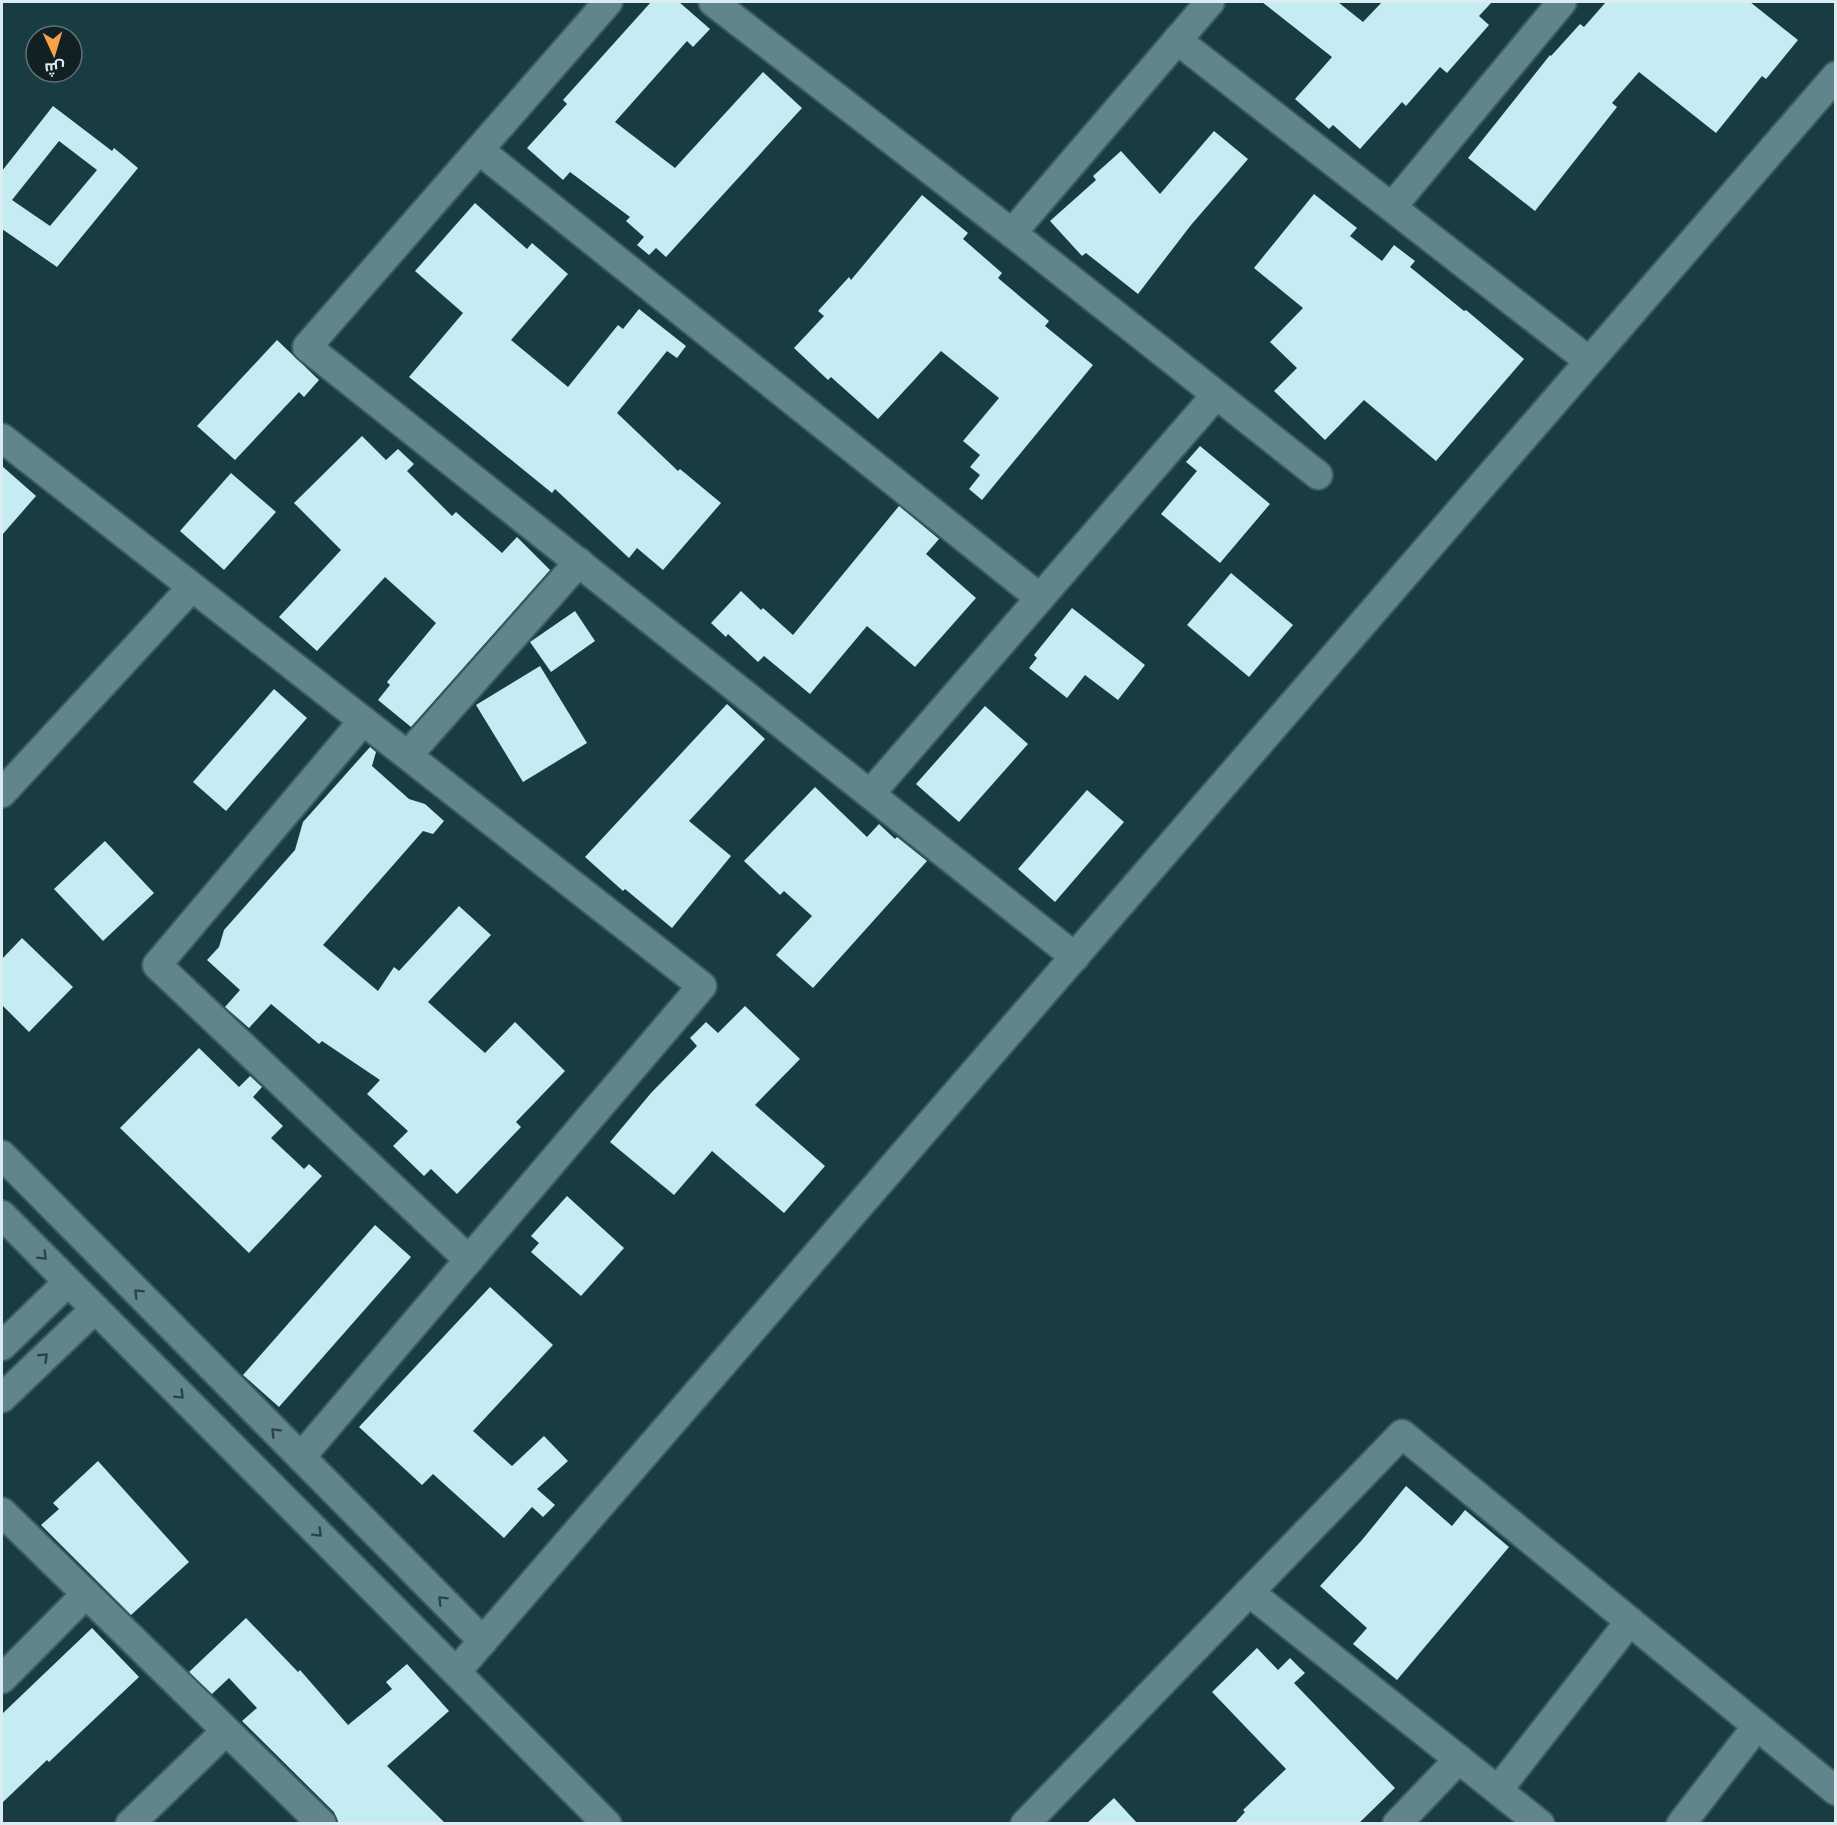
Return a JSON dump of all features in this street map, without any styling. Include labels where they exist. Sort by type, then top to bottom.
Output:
[{"type":"street","points":[[608,2],[308,347],[1075,957]]},
{"type":"street","points":[[713,2],[1012,233],[1318,475]]},
{"type":"street","points":[[1012,233],[1210,2]]},
{"type":"street","points":[[1392,207],[1562,2]]},
{"type":"street","points":[[1178,40],[1589,361]]},
{"type":"street","points":[[456,1672],[1836,76]]},
{"type":"street","points":[[479,150],[1040,598]]},
{"type":"street","points":[[870,794],[1216,395]]},
{"type":"street","points":[[2,438],[702,986],[301,1457]]},
{"type":"street","points":[[408,755],[579,562]]},
{"type":"street","points":[[2,793],[192,587]]},
{"type":"street","points":[[363,721],[158,965],[469,1260]]},
{"type":"street","points":[[2,1155],[483,1641]]},
{"type":"street","points":[[2,1215],[607,1824]]},
{"type":"street","points":[[2,1346],[68,1282]]},
{"type":"street","points":[[2,1398],[94,1309]]},
{"type":"street","points":[[1030,1822],[1402,1434],[1836,1791]]},
{"type":"street","points":[[2,1512],[322,1824]]},
{"type":"street","points":[[1249,1592],[1540,1824]]},
{"type":"street","points":[[2,1679],[86,1594]]},
{"type":"street","points":[[1498,1790],[1630,1621]]},
{"type":"street","points":[[1681,1824],[1757,1726]]},
{"type":"street","points":[[130,1824],[226,1731]]},
{"type":"street","points":[[1397,1824],[1459,1759]]},
{"type":"building","points":[[651,2],[679,2],[710,29],[693,47],[687,41],[615,122],[675,168],[763,72],[802,108],[666,257],[656,248],[649,255],[637,245],[644,237],[626,221],[630,217],[570,172],[563,180],[527,148],[567,104],[563,100]]},
{"type":"building","points":[[1262,2],[1338,2],[1363,22],[1382,2],[1492,2],[1479,16],[1489,25],[1447,73],[1440,67],[1406,106],[1402,102],[1360,149],[1333,125],[1329,129],[1295,99],[1332,57]]},
{"type":"building","points":[[1606,2],[1750,2],[1798,40],[1766,79],[1762,76],[1716,133],[1639,72],[1612,103],[1617,107],[1535,211],[1468,158],[1550,55],[1580,24],[1584,27]]},
{"type":"building","points":[[53,106],[112,151],[114,148],[138,168],[57,267],[2,229],[2,171]],"holes":[[[59,141],[97,170],[50,226],[12,200]]]},
{"type":"building","points":[[1214,131],[1248,159],[1191,225],[1138,294],[1086,253],[1082,256],[1050,221],[1096,180],[1093,176],[1121,151],[1160,194]]},
{"type":"building","points":[[1314,194],[1357,228],[1350,236],[1382,261],[1394,245],[1415,261],[1410,267],[1524,359],[1436,461],[1364,400],[1325,440],[1274,391],[1297,368],[1270,342],[1303,308],[1254,268]]},
{"type":"building","points":[[922,195],[968,233],[963,239],[1002,273],[998,278],[1049,321],[1045,326],[1093,365],[982,500],[969,489],[980,475],[970,467],[980,455],[963,441],[999,398],[941,351],[878,419],[831,377],[828,380],[794,348],[824,316],[818,311],[849,277],[851,280]]},
{"type":"building","points":[[475,203],[527,249],[532,243],[568,274],[511,340],[568,387],[618,325],[623,329],[639,309],[686,346],[677,358],[667,351],[617,413],[678,471],[680,469],[721,503],[663,570],[637,548],[629,558],[555,489],[552,493],[409,377],[463,313],[415,271]]},
{"type":"building","points":[[277,340],[319,380],[304,397],[299,392],[235,460],[197,426]]},
{"type":"building","points":[[362,436],[386,460],[398,449],[414,464],[407,471],[452,516],[456,512],[502,553],[517,537],[550,570],[411,727],[378,700],[390,685],[387,682],[436,623],[385,577],[317,651],[279,617],[341,550],[294,503]]},
{"type":"building","points":[[1200,446],[1270,504],[1220,563],[1161,514],[1197,471],[1186,462]]},
{"type":"building","points":[[2,466],[36,496],[2,535]]},
{"type":"building","points":[[231,473],[276,512],[224,570],[180,531]]},
{"type":"building","points":[[899,506],[939,539],[926,554],[976,598],[915,667],[867,626],[810,694],[764,656],[758,662],[728,634],[726,637],[711,623],[741,591],[793,635]]},
{"type":"building","points":[[1231,573],[1293,625],[1249,677],[1187,625]]},
{"type":"building","points":[[1072,608],[1145,665],[1118,700],[1085,675],[1067,698],[1029,668],[1037,658],[1034,655]]},
{"type":"building","points":[[575,611],[595,641],[551,672],[530,642]]},
{"type":"building","points":[[540,666],[587,743],[523,782],[476,705]]},
{"type":"building","points":[[274,689],[307,718],[226,811],[193,782]]},
{"type":"building","points":[[727,704],[765,739],[689,821],[731,856],[672,928],[625,889],[623,891],[585,857]]},
{"type":"building","points":[[985,706],[1028,744],[959,822],[916,784]]},
{"type":"building","points":[[370,747],[376,752],[372,766],[409,799],[425,804],[444,821],[433,834],[423,831],[323,945],[378,991],[394,967],[399,971],[459,906],[491,935],[428,1002],[485,1053],[515,1022],[565,1071],[516,1122],[521,1127],[457,1194],[431,1169],[424,1176],[393,1146],[408,1131],[367,1094],[380,1080],[322,1041],[319,1044],[271,1004],[249,1028],[225,1007],[240,990],[207,960],[219,947],[224,930],[295,850],[303,822]]},
{"type":"building","points":[[815,787],[867,837],[879,824],[895,839],[897,837],[927,861],[813,988],[776,955],[812,916],[784,891],[780,895],[744,861]]},
{"type":"building","points":[[1087,790],[1124,822],[1055,902],[1018,869]]},
{"type":"building","points":[[105,841],[154,893],[103,941],[54,889]]},
{"type":"building","points":[[22,938],[73,987],[29,1032],[2,1005],[2,959]]},
{"type":"building","points":[[745,1006],[800,1059],[755,1105],[825,1166],[784,1213],[712,1151],[674,1195],[610,1142],[651,1093],[697,1046],[690,1038],[706,1022],[718,1033]]},
{"type":"building","points":[[199,1048],[239,1087],[250,1076],[262,1087],[253,1097],[283,1126],[271,1138],[304,1169],[309,1164],[322,1176],[249,1253],[120,1128]]},
{"type":"building","points":[[567,1196],[624,1248],[581,1296],[531,1252],[539,1243],[531,1236]]},
{"type":"building","points":[[375,1225],[411,1257],[279,1407],[243,1375]]},
{"type":"building","points":[[490,1287],[553,1345],[473,1431],[512,1466],[544,1436],[568,1461],[537,1489],[555,1505],[543,1517],[532,1507],[504,1538],[433,1474],[422,1485],[359,1427]]},
{"type":"building","points":[[98,1461],[189,1562],[131,1615],[41,1525],[59,1509],[53,1503]]},
{"type":"building","points":[[1406,1486],[1452,1526],[1465,1510],[1509,1547],[1397,1680],[1353,1644],[1367,1628],[1320,1586],[1362,1540]]},
{"type":"building","points":[[246,1618],[298,1672],[300,1670],[348,1725],[392,1689],[386,1682],[407,1664],[449,1711],[387,1766],[446,1824],[339,1824],[334,1812],[242,1721],[257,1708],[229,1678],[212,1694],[189,1672]]},
{"type":"building","points":[[92,1628],[139,1677],[2,1803],[2,1714]]},
{"type":"building","points":[[1257,1648],[1278,1670],[1290,1658],[1305,1673],[1294,1683],[1395,1788],[1358,1824],[1234,1824],[1245,1812],[1243,1810],[1286,1769],[1212,1692]]},
{"type":"building","points":[[1114,1798],[1138,1824],[1086,1824]]}]
